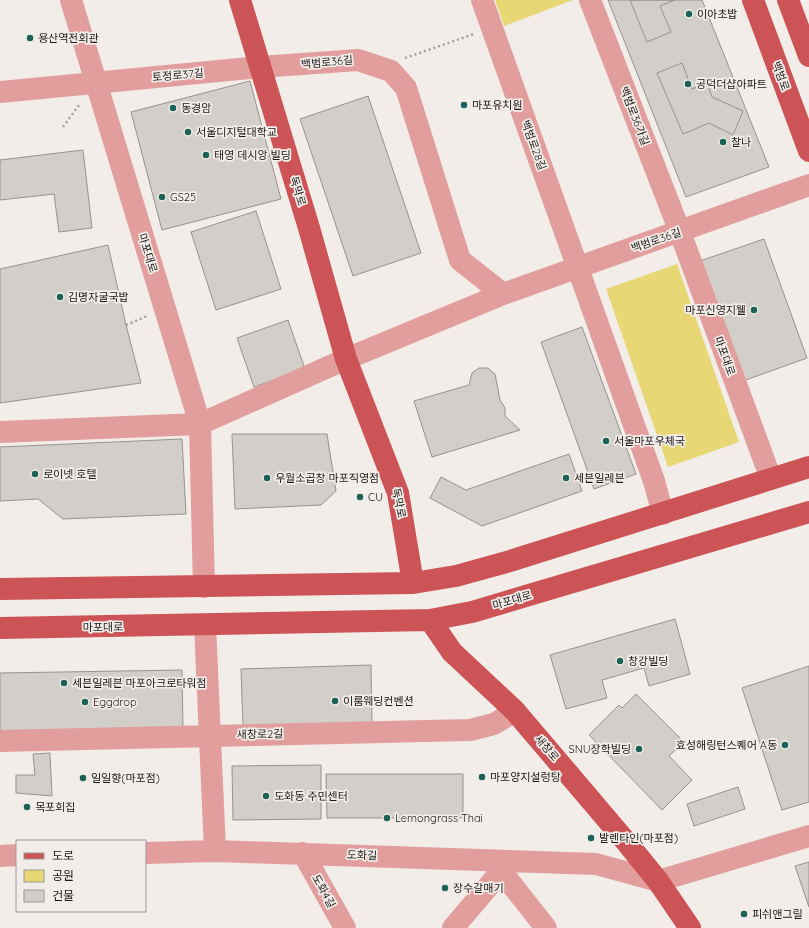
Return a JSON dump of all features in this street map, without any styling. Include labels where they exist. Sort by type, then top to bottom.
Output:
[{"type":"main road","name":"독막로","points":[[240,0],[309,228],[346,359],[398,493],[412,583]]},
{"type":"main road","name":"백범로","points":[[753,0],[809,152]]},
{"type":"main road","points":[[788,0],[804,31],[809,56]]},
{"type":"main road","points":[[0,589],[412,583],[456,576],[510,561],[809,467]]},
{"type":"main road","name":"마포대로","points":[[0,628],[430,620],[472,612],[809,512]]},
{"type":"main road","name":"새창로","points":[[430,620],[452,652],[515,711],[628,844],[658,882],[690,928]]},
{"type":"street","points":[[71,0],[95,82]]},
{"type":"street","name":"백범로28길","points":[[482,0],[578,267]]},
{"type":"street","name":"백범로36가길","points":[[590,0],[680,232]]},
{"type":"street","name":"백범로36길","points":[[260,67],[358,60],[391,71]]},
{"type":"street","name":"토정로37길","points":[[0,92],[260,67]]},
{"type":"street","points":[[391,71],[406,88],[460,260],[502,294]]},
{"type":"street","name":"마포대로","points":[[95,82],[200,424],[204,587]]},
{"type":"street","name":"백범로36길","points":[[346,359],[502,294],[809,185]]},
{"type":"street","name":"마포대로","points":[[680,232],[771,479]]},
{"type":"street","points":[[578,267],[654,482],[663,514]]},
{"type":"street","points":[[0,432],[200,424],[346,359]]},
{"type":"street","points":[[205,625],[214,851]]},
{"type":"street","name":"새창로2길","points":[[0,741],[470,730],[494,724],[515,711]]},
{"type":"street","points":[[658,882],[803,838]]},
{"type":"street","name":"도화길","points":[[146,853],[214,851],[303,853],[506,866],[596,864],[658,882]]},
{"type":"street","name":"도화4길","points":[[303,853],[345,928]]},
{"type":"street","points":[[0,856],[16,855]]},
{"type":"street","points":[[454,928],[506,866],[546,928]]},
{"type":"path","points":[[391,71],[402,59],[492,28]]},
{"type":"green space","points":[[495,0],[573,0],[504,26]]},
{"type":"green space","points":[[677,264],[739,442],[668,467],[606,289]]},
{"type":"building","name":"공덕더샵아파트","points":[[608,0],[702,0],[769,167],[686,197]]},
{"type":"building","points":[[630,0],[675,0],[660,6],[671,32],[647,42]]},
{"type":"building","points":[[682,63],[692,89],[707,83],[712,97],[743,111],[733,135],[709,123],[683,134],[657,73]]},
{"type":"building","name":"태영 데시앙 빌딩","points":[[250,81],[281,199],[162,230],[131,112]]},
{"type":"building","points":[[368,96],[421,253],[353,276],[300,119]]},
{"type":"building","points":[[83,150],[92,228],[59,232],[54,194],[0,200],[0,160]]},
{"type":"building","points":[[256,211],[281,289],[216,310],[191,232]]},
{"type":"building","name":"마포신영지웰","points":[[764,239],[807,358],[743,381],[700,261]]},
{"type":"building","name":"김명자굴국밥","points":[[108,245],[141,383],[0,403],[0,269]]},
{"type":"building","points":[[288,320],[305,369],[254,387],[237,338]]},
{"type":"building","points":[[582,327],[636,474],[594,489],[541,342]]},
{"type":"building","points":[[479,368],[488,368],[495,374],[500,400],[505,408],[505,416],[520,430],[432,457],[414,401],[469,385],[472,373]]},
{"type":"building","points":[[232,434],[327,434],[336,491],[321,505],[235,509]]},
{"type":"building","points":[[182,439],[186,514],[63,519],[38,499],[0,501],[0,447]]},
{"type":"building","points":[[569,454],[582,491],[482,526],[430,498],[441,477],[466,490]]},
{"type":"building","name":"창강빌딩","points":[[675,619],[690,674],[649,686],[644,668],[602,680],[607,698],[566,709],[550,655]]},
{"type":"building","points":[[371,665],[372,724],[243,727],[241,669]]},
{"type":"building","name":"효성해링턴스퀘어 A동","points":[[809,666],[809,802],[782,810],[742,688]]},
{"type":"building","points":[[182,670],[183,730],[0,733],[0,673]]},
{"type":"building","name":"SNU장학빌딩","points":[[636,694],[684,742],[669,756],[692,780],[662,810],[589,735],[619,705],[622,708]]},
{"type":"building","points":[[50,753],[52,796],[16,793],[16,775],[35,775],[33,754]]},
{"type":"building","points":[[321,765],[321,819],[233,820],[232,766]]},
{"type":"building","points":[[326,774],[463,774],[463,818],[327,818]]},
{"type":"building","points":[[738,787],[745,809],[694,826],[687,804]]},
{"type":"building","points":[[809,862],[809,907],[795,866]]},
{"type":"place","name":"이아초밥","points":[[689,14]]},
{"type":"place","name":"용산역전회관","points":[[30,38]]},
{"type":"place","name":"공덕더샵아파트","points":[[688,84]]},
{"type":"place","name":"마포유치원","points":[[464,105]]},
{"type":"place","name":"동경암","points":[[173,108]]},
{"type":"place","name":"서울디지털대학교","points":[[188,132]]},
{"type":"place","name":"찰나","points":[[723,142]]},
{"type":"place","name":"태영 데시앙 빌딩","points":[[206,155]]},
{"type":"place","name":"GS25","points":[[162,197]]},
{"type":"place","name":"김명자굴국밥","points":[[60,297]]},
{"type":"place","name":"마포신영지웰","points":[[754,310]]},
{"type":"place","name":"서울마포우체국","points":[[606,441]]},
{"type":"place","name":"로이넷 호텔","points":[[35,474]]},
{"type":"place","name":"우월소곱창 마포직영점","points":[[267,478]]},
{"type":"place","name":"세븐일레븐","points":[[566,478]]},
{"type":"place","name":"CU","points":[[360,497]]},
{"type":"place","name":"창강빌딩","points":[[620,661]]},
{"type":"place","name":"세븐일레븐 마포아크로타워점","points":[[64,683]]},
{"type":"place","name":"이룸웨딩컨벤션","points":[[335,701]]},
{"type":"place","name":"Eggdrop","points":[[85,702]]},
{"type":"place","name":"효성해링턴스퀘어 A동","points":[[785,745]]},
{"type":"place","name":"SNU장학빌딩","points":[[639,749]]},
{"type":"place","name":"마포양지설렁탕","points":[[482,777]]},
{"type":"place","name":"일일향(마포점)","points":[[83,778]]},
{"type":"place","name":"도화동 주민센터","points":[[266,796]]},
{"type":"place","name":"목포회집","points":[[27,807]]},
{"type":"place","name":"Lemongrass Thai","points":[[387,818]]},
{"type":"place","name":"발렌타인(마포점)","points":[[591,838]]},
{"type":"place","name":"장수갈매기","points":[[445,888]]},
{"type":"place","name":"피쉬앤그릴","points":[[744,914]]}]
